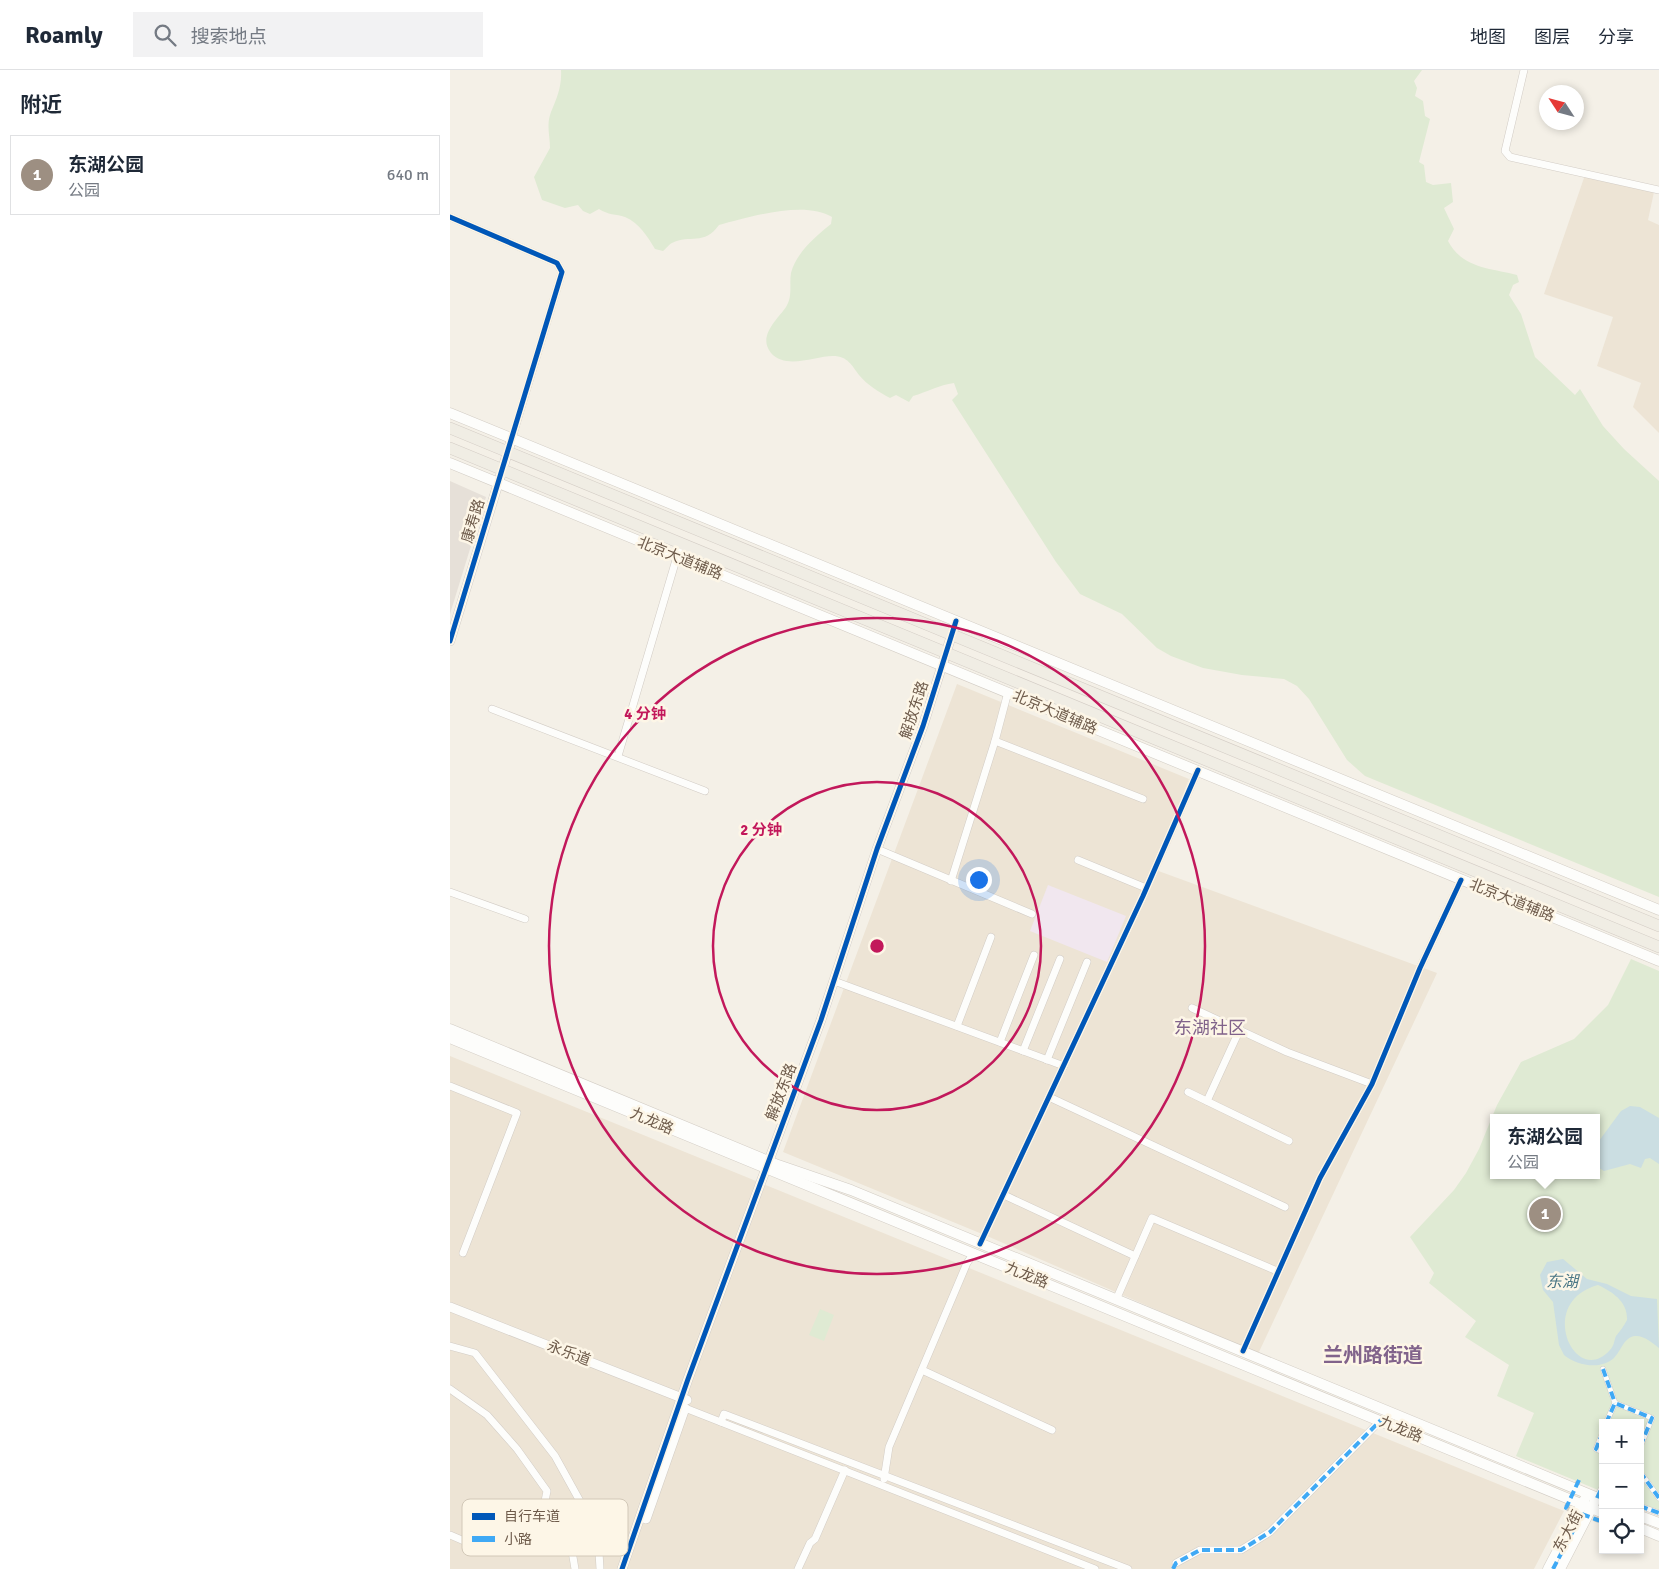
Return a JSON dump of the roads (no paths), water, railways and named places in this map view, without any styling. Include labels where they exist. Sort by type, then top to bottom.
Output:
[{"type":"main road","points":[[450,413],[1659,910]]},
{"type":"main road","points":[[450,428],[1659,926]]},
{"type":"main road","points":[[450,448],[1659,947]]},
{"type":"main road","name":"北京大道辅路","points":[[450,463],[1659,960]]},
{"type":"main road","name":"九龙路","points":[[450,1029],[974,1253],[1599,1511]]},
{"type":"main road","name":"九龙路","points":[[450,1038],[770,1166],[851,1190],[1596,1497]]},
{"type":"main road","name":"东大街","points":[[1548,1569],[1587,1506],[1596,1497]]},
{"type":"main road","name":"东大街","points":[[1560,1569],[1587,1506]]},
{"type":"main road","points":[[1644,1517],[1659,1523]]},
{"type":"main road","points":[[1644,1530],[1659,1536]]},
{"type":"street","points":[[1524,70],[1504,151],[1510,157],[1659,190]]},
{"type":"street","points":[[450,217],[557,263],[562,272],[510,437]]},
{"type":"street","name":"康寿路","points":[[450,641],[510,437]]},
{"type":"street","name":"康寿路","points":[[450,627],[496,482]]},
{"type":"street","points":[[618,756],[681,543]]},
{"type":"street","name":"解放东路","points":[[628,1553],[837,982],[879,851],[959,622]]},
{"type":"street","points":[[950,881],[961,855],[1008,692]]},
{"type":"street","points":[[492,709],[618,756],[705,792]]},
{"type":"street","points":[[995,741],[1143,799]]},
{"type":"street","points":[[980,1244],[1146,888],[1198,770]]},
{"type":"street","points":[[879,851],[1032,914]]},
{"type":"street","points":[[1078,860],[1146,888]]},
{"type":"street","points":[[1242,1352],[1320,1178],[1372,1084],[1420,968],[1462,880]]},
{"type":"street","points":[[450,892],[525,919]]},
{"type":"street","points":[[957,1026],[990,937]]},
{"type":"street","points":[[1000,1042],[1034,956]]},
{"type":"street","points":[[1023,1051],[1060,959]]},
{"type":"street","points":[[1047,1060],[1087,962]]},
{"type":"street","points":[[837,982],[1064,1066]]},
{"type":"street","points":[[1192,1008],[1287,1052],[1372,1084]]},
{"type":"street","points":[[1207,1101],[1240,1029]]},
{"type":"street","points":[[450,1086],[516,1114],[463,1253]]},
{"type":"street","points":[[1188,1092],[1289,1141]]},
{"type":"street","points":[[1049,1097],[1286,1207]]},
{"type":"street","points":[[1004,1195],[1135,1256]]},
{"type":"street","points":[[1116,1300],[1152,1218],[1277,1272]]},
{"type":"street","points":[[884,1484],[889,1447],[967,1264],[974,1253]]},
{"type":"street","name":"永乐道","points":[[450,1307],[684,1402]]},
{"type":"street","name":"永乐道","points":[[450,1312],[684,1402]]},
{"type":"street","points":[[450,1346],[476,1354],[555,1456],[579,1499]]},
{"type":"street","points":[[1603,1369],[1615,1403],[1608,1419]]},
{"type":"street","points":[[922,1370],[1052,1430]]},
{"type":"street","points":[[450,1389],[487,1415],[517,1449],[547,1491],[545,1499]]},
{"type":"street","points":[[684,1402],[721,1422],[884,1484],[1091,1568],[1095,1556]]},
{"type":"street","name":"解放东路","points":[[629,1569],[684,1402]]},
{"type":"street","points":[[1615,1403],[1652,1418],[1644,1437]]},
{"type":"street","points":[[721,1422],[724,1414],[1128,1569]]},
{"type":"street","points":[[1176,1563],[1200,1550],[1241,1550],[1270,1532],[1380,1420]]},
{"type":"street","points":[[798,1569],[810,1543],[814,1539],[844,1470]]},
{"type":"street","points":[[1644,1477],[1659,1498]]},
{"type":"street","points":[[1644,1507],[1659,1513]]},
{"type":"street","points":[[450,1535],[462,1540]]},
{"type":"street","points":[[573,1556],[575,1569]]},
{"type":"street","points":[[599,1556],[600,1569]]},
{"type":"street","name":"解放东路","points":[[622,1569],[627,1556]]},
{"type":"water","points":[[1630,1106],[1640,1107],[1659,1118],[1659,1164],[1650,1158],[1645,1159],[1641,1168],[1630,1164],[1604,1171],[1600,1168],[1600,1140],[1621,1111]]},
{"type":"water","name":"东湖","points":[[1563,1259],[1587,1279],[1607,1284],[1631,1296],[1657,1299],[1659,1348],[1645,1338],[1635,1336],[1625,1342],[1609,1362],[1589,1365],[1569,1359],[1564,1355],[1559,1345],[1553,1302],[1543,1290],[1540,1275],[1547,1262]],"holes":[[[1598,1285],[1614,1294],[1622,1303],[1627,1314],[1627,1320],[1616,1336],[1610,1350],[1597,1359],[1584,1359],[1574,1351],[1567,1338],[1565,1323],[1568,1308],[1579,1294]]]},
{"type":"tunnel","points":[[1579,1480],[1566,1508],[1579,1513]]},
{"type":"tunnel","points":[[1587,1516],[1599,1520]]},
{"type":"place","name":"东湖公园","points":[[1545,1214]]},
{"type":"district","name":"东湖社区","points":[[1210,1028]]},
{"type":"district","name":"兰州路街道","points":[[1373,1355]]}]
